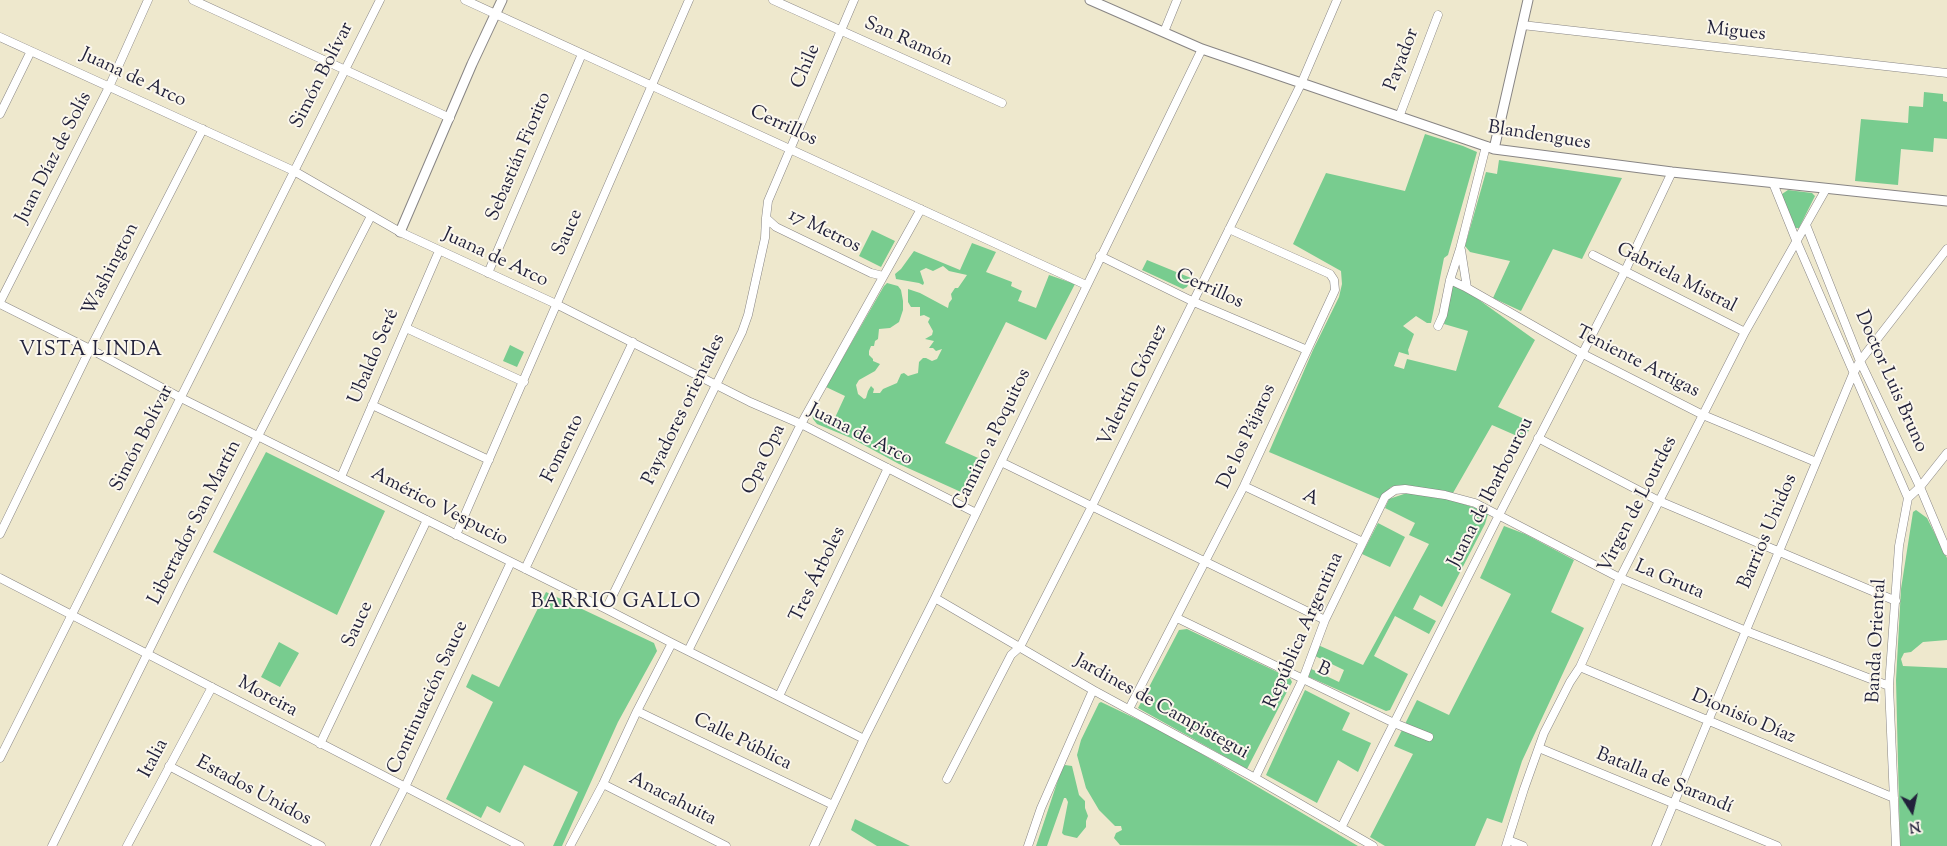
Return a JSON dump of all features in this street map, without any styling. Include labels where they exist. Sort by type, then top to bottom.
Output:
[{"type":"street","name":"Juan Díaz de Solís","points":[[0,303],[109,86],[148,0]]},
{"type":"street","points":[[193,0],[450,118]]},
{"type":"street","name":"Simón Bolívar","points":[[0,758],[380,0]]},
{"type":"street","name":"Cerrillos","points":[[465,0],[1086,285]]},
{"type":"street","points":[[400,232],[472,64],[502,0]]},
{"type":"street","name":"Sauce","points":[[456,535],[689,0]]},
{"type":"street","name":"San Ramón","points":[[773,0],[1002,103]]},
{"type":"street","name":"Chile","points":[[790,148],[854,0]]},
{"type":"street","name":"Blandengues","points":[[1090,0],[1202,48],[1301,84],[1490,148],[1672,172],[1947,201]]},
{"type":"street","points":[[1164,32],[1177,0]]},
{"type":"street","name":"Valentín Gómez","points":[[947,779],[1011,655],[1020,648],[1092,506],[1301,84],[1337,0]]},
{"type":"street","points":[[1438,326],[1443,315],[1450,280],[1490,148],[1528,0]]},
{"type":"street","name":"Payador","points":[[1399,118],[1438,15]]},
{"type":"street","name":"Migues","points":[[1522,26],[1947,73]]},
{"type":"street","name":"Juana de Arco","points":[[0,37],[294,171],[400,232],[556,304],[715,385],[801,424],[976,513]]},
{"type":"street","name":"Camino a Poquitos","points":[[814,846],[864,738],[935,598],[1202,48]]},
{"type":"street","points":[[0,114],[31,51]]},
{"type":"street","name":"Sebastián Fiorito","points":[[488,273],[582,54]]},
{"type":"street","name":"Washington","points":[[0,534],[90,349],[203,130]]},
{"type":"street","name":"17 Metros","points":[[790,148],[768,201],[766,218],[776,227],[871,273],[883,276]]},
{"type":"street","name":"Juana de Ibarbourou","points":[[1341,828],[1498,515],[1625,271],[1672,172]]},
{"type":"street","name":"Doctor Luis Bruno","points":[[1773,182],[1853,374],[1908,498]]},
{"type":"street","name":"Virgen de Lourdes","points":[[1507,843],[1544,733],[1570,682],[1580,667],[1620,578],[1745,332],[1826,189]]},
{"type":"street","name":"Opa Opa","points":[[688,651],[801,424],[921,209]]},
{"type":"street","name":"Libertador San Martín","points":[[52,846],[258,436],[372,216]]},
{"type":"street","name":"Payadores orientales","points":[[606,608],[742,332],[748,315],[765,238],[766,218]]},
{"type":"street","name":"Doctor Luis Bruno","points":[[1806,225],[1860,361],[1920,486],[1947,551]]},
{"type":"street","name":"De los Pájaros","points":[[1129,709],[1244,486],[1334,296],[1334,280],[1330,274],[1230,229]]},
{"type":"street","name":"Barrios Unidos","points":[[1656,846],[1853,374],[1860,361],[1947,249]]},
{"type":"street","points":[[1460,250],[1467,288]]},
{"type":"street","name":"Ubaldo Seré","points":[[341,477],[439,251]]},
{"type":"street","name":"Gabriela Mistral","points":[[1593,254],[1745,332]]},
{"type":"street","name":"Cerrillos","points":[[1100,256],[1194,302],[1307,350]]},
{"type":"street","name":"Teniente Artigas","points":[[1450,280],[1583,354],[1703,415],[1816,462]]},
{"type":"street","name":"Américo Vespucio","points":[[0,303],[181,398],[864,738]]},
{"type":"street","points":[[406,328],[524,382]]},
{"type":"street","name":"Fomento","points":[[525,569],[633,342]]},
{"type":"street","points":[[372,406],[489,460]]},
{"type":"street","points":[[1538,438],[1659,501],[1896,601]]},
{"type":"street","points":[[1908,498],[1947,453]]},
{"type":"street","points":[[1001,462],[1325,620]]},
{"type":"street","name":"Tres Árboles","points":[[778,696],[888,468]]},
{"type":"street","name":"A","points":[[1244,486],[1363,542]]},
{"type":"street","name":"La Gruta","points":[[1385,498],[1395,490],[1406,489],[1445,495],[1475,503],[1620,578],[1746,631],[1889,686]]},
{"type":"street","name":"República Argentina","points":[[1254,778],[1303,679],[1325,620],[1385,498]]},
{"type":"street","name":"Banda Oriental","points":[[1896,846],[1889,686],[1899,546],[1908,498]]},
{"type":"street","name":"Sauce","points":[[320,744],[427,520]]},
{"type":"street","name":"Continuación Sauce","points":[[375,846],[405,787],[511,562]]},
{"type":"street","name":"Moreira","points":[[0,578],[520,846]]},
{"type":"street","name":"Jardines de Campistegui","points":[[935,598],[1093,690],[1373,846]]},
{"type":"street","name":"B","points":[[1177,618],[1394,723],[1428,737]]},
{"type":"street","points":[[570,846],[603,784],[637,710],[672,643]]},
{"type":"street","name":"Dionisio Díaz","points":[[1580,667],[1894,798]]},
{"type":"street","name":"Italia","points":[[127,846],[212,687]]},
{"type":"street","points":[[1028,846],[1041,808],[1093,690]]},
{"type":"street","name":"Calle Pública","points":[[637,710],[833,805]]},
{"type":"street","name":"Batalla de Sarandí","points":[[1539,748],[1777,846]]},
{"type":"street","name":"Estados Unidos","points":[[169,766],[322,846]]},
{"type":"street","name":"Anacahuita","points":[[603,784],[726,846]]},
{"type":"street","points":[[1507,843],[1523,846]]},
{"type":"green space","points":[[1924,92],[1943,94],[1943,101],[1947,102],[1947,139],[1934,138],[1933,152],[1901,149],[1898,185],[1855,181],[1861,119],[1908,123],[1909,106],[1923,107]]},
{"type":"green space","points":[[1425,134],[1477,152],[1448,255],[1444,258],[1431,323],[1427,323],[1416,316],[1403,326],[1414,334],[1408,350],[1409,355],[1399,352],[1394,366],[1404,369],[1407,359],[1456,371],[1468,331],[1444,324],[1452,285],[1461,287],[1535,340],[1498,407],[1533,423],[1524,439],[1492,425],[1453,493],[1400,485],[1391,487],[1380,499],[1269,452],[1313,350],[1339,297],[1342,284],[1341,271],[1293,244],[1326,173],[1405,191]]},
{"type":"green space","points":[[1499,160],[1622,178],[1582,259],[1553,249],[1521,311],[1493,298],[1510,261],[1470,252],[1465,246],[1486,172],[1497,174]]},
{"type":"green space","points":[[1788,190],[1812,193],[1815,196],[1799,228],[1795,228],[1783,198],[1782,194]]},
{"type":"green space","points":[[872,230],[895,241],[881,267],[859,256]]},
{"type":"green space","points":[[972,243],[996,252],[986,272],[1012,282],[1011,286],[1022,291],[1018,301],[1036,308],[1049,275],[1075,284],[1046,340],[1006,322],[945,443],[987,462],[970,496],[965,496],[961,492],[899,464],[851,438],[817,424],[813,419],[812,413],[833,422],[845,396],[826,387],[887,283],[898,286],[901,290],[903,310],[899,322],[890,328],[879,329],[878,339],[875,341],[874,346],[871,346],[869,355],[873,361],[880,364],[875,371],[859,380],[856,385],[858,394],[864,399],[866,398],[871,386],[874,389],[873,393],[880,393],[883,389],[897,383],[901,374],[904,373],[908,376],[918,373],[919,362],[923,358],[932,361],[937,359],[942,349],[936,351],[933,348],[929,348],[934,341],[925,339],[932,335],[933,331],[928,322],[930,318],[924,315],[920,316],[920,307],[911,307],[908,302],[908,289],[920,293],[948,308],[952,299],[951,294],[967,275],[949,271],[943,266],[933,271],[926,268],[920,271],[923,285],[896,279],[895,274],[914,251],[960,270]]},
{"type":"green space","points":[[1147,260],[1191,278],[1187,287],[1183,289],[1142,270]]},
{"type":"green space","points":[[510,345],[524,352],[517,367],[503,361]]},
{"type":"green space","points":[[266,452],[385,511],[337,615],[213,552]]},
{"type":"green space","points":[[1407,493],[1446,498],[1487,512],[1488,514],[1485,524],[1442,607],[1420,595],[1413,609],[1436,621],[1429,634],[1395,616],[1374,656],[1408,674],[1390,710],[1386,711],[1309,677],[1307,667],[1339,682],[1344,670],[1313,655],[1318,645],[1363,665],[1429,544],[1409,535],[1415,523],[1385,508],[1389,499]]},
{"type":"green space","points":[[1916,510],[1927,518],[1947,558],[1947,640],[1923,642],[1911,652],[1904,653],[1901,659],[1903,666],[1947,668],[1947,846],[1900,846],[1896,680],[1901,589],[1913,512]]},
{"type":"green space","points":[[1378,523],[1405,537],[1390,567],[1362,554]]},
{"type":"green space","points":[[1504,526],[1525,534],[1574,560],[1551,612],[1584,628],[1522,761],[1502,823],[1487,818],[1475,846],[1385,846],[1370,837],[1413,754],[1394,746],[1417,700],[1449,715],[1511,594],[1480,578]]},
{"type":"green space","points":[[546,592],[654,643],[657,651],[618,722],[562,846],[553,846],[578,792],[524,765],[500,813],[487,806],[481,818],[446,799],[493,702],[466,687],[472,674],[499,687]]},
{"type":"green space","points":[[1187,629],[1290,678],[1292,682],[1247,769],[1138,708],[1179,630]]},
{"type":"green space","points":[[279,642],[299,653],[280,687],[261,677]]},
{"type":"green space","points":[[1305,690],[1350,713],[1342,730],[1371,743],[1358,772],[1338,760],[1317,803],[1266,775]]},
{"type":"green space","points":[[1101,702],[1168,734],[1358,846],[1120,845],[1114,838],[1116,833],[1122,830],[1121,826],[1115,826],[1099,810],[1086,788],[1077,755],[1081,740]]},
{"type":"green space","points":[[1065,765],[1072,766],[1079,795],[1085,801],[1088,816],[1086,827],[1077,838],[1062,833],[1068,802],[1064,798],[1047,846],[1036,846],[1062,768]]},
{"type":"green space","points":[[855,819],[910,846],[877,846],[851,830]]},
{"type":"district","name":"VISTA LINDA","points":[[91,352]]},
{"type":"district","name":"BARRIO GALLO","points":[[616,604]]}]
